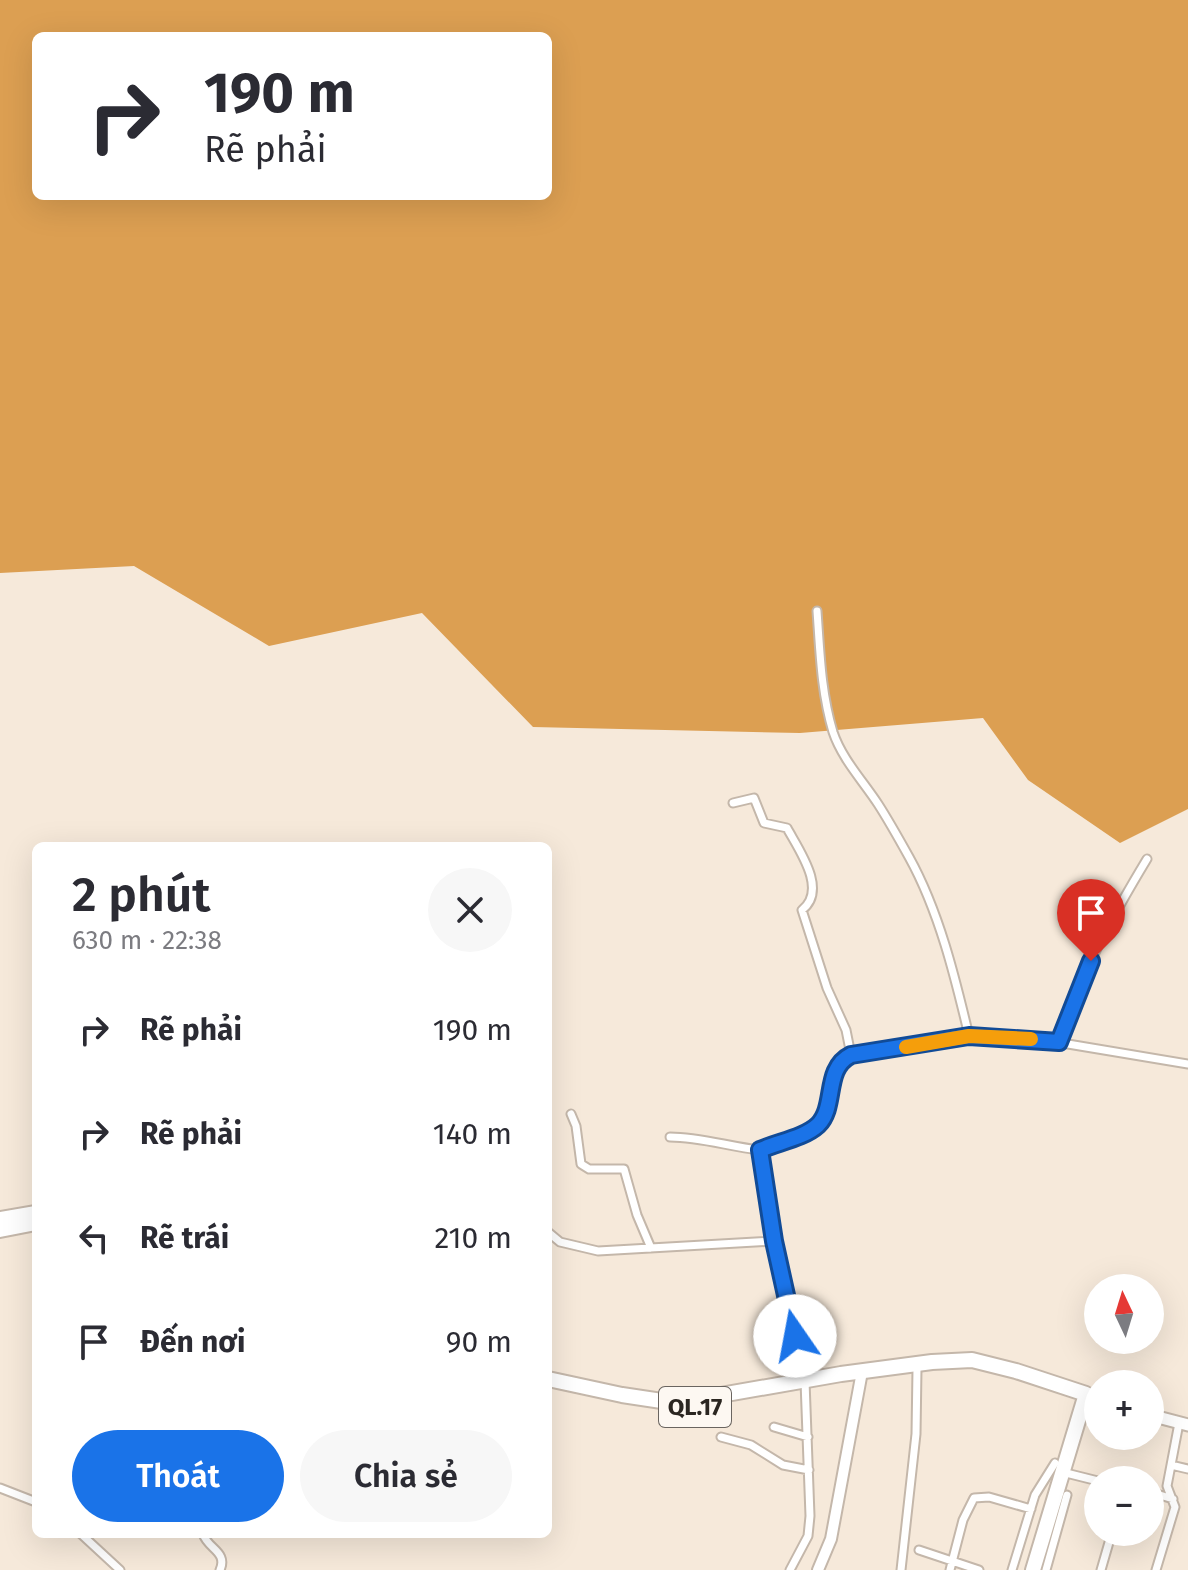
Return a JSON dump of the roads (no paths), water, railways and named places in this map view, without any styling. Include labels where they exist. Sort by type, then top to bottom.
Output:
[{"type":"highway","points":[[0,1219],[32,1214]]},
{"type":"highway","points":[[0,1230],[32,1224]]},
{"type":"highway","points":[[850,1376],[932,1362],[972,1360],[1016,1371],[1084,1396]]},
{"type":"highway","name":"QL.17","points":[[552,1386],[671,1410],[716,1404],[850,1376],[917,1369],[972,1368],[998,1372],[1084,1396]]},
{"type":"highway","points":[[552,1380],[675,1403],[806,1384]]},
{"type":"highway","points":[[1023,1570],[1084,1402]]},
{"type":"highway","points":[[1033,1570],[1059,1467]]},
{"type":"main road","points":[[1164,1417],[1185,1422]]},
{"type":"street","points":[[817,611],[823,687],[834,735],[911,861],[936,920],[969,1036]]},
{"type":"street","points":[[733,803],[754,798],[764,823],[787,828],[803,857],[813,895],[802,910],[827,988],[846,1030],[851,1055]]},
{"type":"street","points":[[1059,1042],[1108,923],[1147,859]]},
{"type":"street","points":[[670,1137],[690,1137],[722,1146],[760,1150],[809,1132],[821,1123],[835,1069],[842,1059],[969,1036],[1059,1042],[1188,1064]]},
{"type":"street","points":[[571,1114],[576,1126],[581,1164],[589,1169],[624,1169],[637,1215],[651,1248]]},
{"type":"street","points":[[760,1150],[774,1241],[806,1384],[808,1536],[790,1570]]},
{"type":"street","points":[[552,1235],[560,1242],[588,1251],[774,1241]]},
{"type":"street","points":[[901,1570],[916,1434],[917,1369]]},
{"type":"street","points":[[818,1570],[831,1539],[850,1376]]},
{"type":"street","points":[[1156,1570],[1175,1507],[1167,1486],[1185,1422]]},
{"type":"street","points":[[774,1427],[808,1437]]},
{"type":"street","points":[[721,1437],[751,1445],[783,1465],[809,1470]]},
{"type":"street","points":[[1171,1465],[1188,1469]]},
{"type":"street","points":[[1012,1570],[1035,1495],[1059,1467],[1084,1476]]},
{"type":"street","points":[[0,1488],[32,1500]]},
{"type":"street","points":[[1046,1570],[1067,1495]]},
{"type":"street","points":[[1164,1496],[1173,1499]]},
{"type":"street","points":[[951,1566],[963,1520],[974,1498],[989,1497],[1031,1509]]},
{"type":"street","points":[[85,1538],[120,1570]]},
{"type":"street","points":[[205,1538],[222,1557],[224,1562],[220,1570]]},
{"type":"street","points":[[1101,1570],[1108,1546]]},
{"type":"street","points":[[919,1550],[951,1566],[979,1570]]}]
